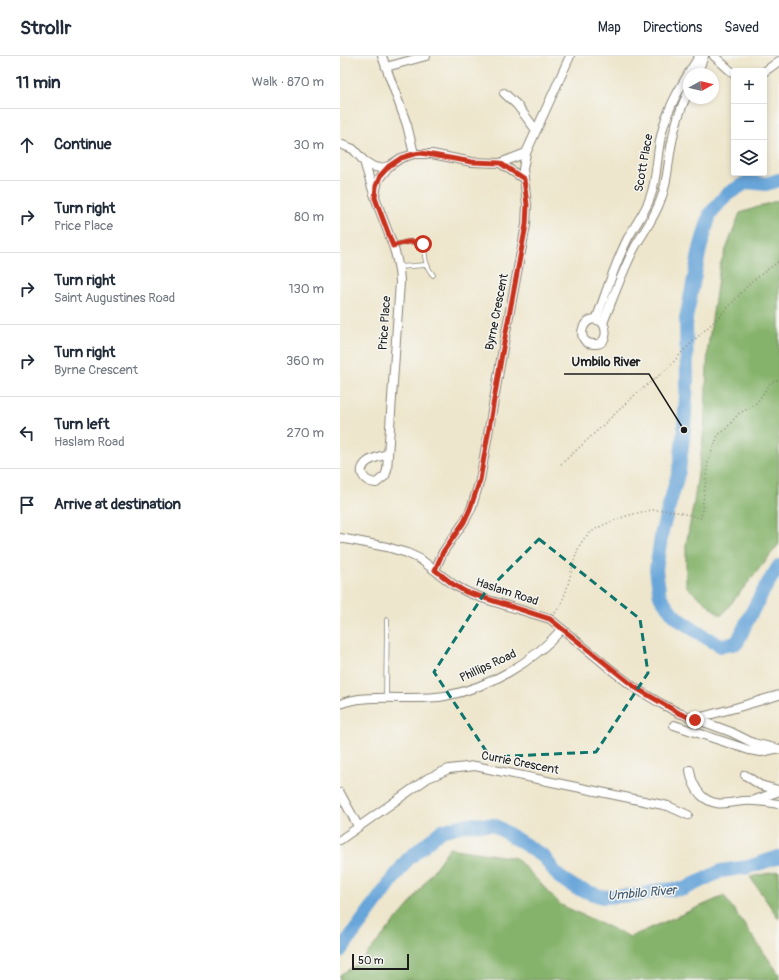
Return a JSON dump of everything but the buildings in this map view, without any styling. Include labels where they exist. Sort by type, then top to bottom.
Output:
[{"type":"street","points":[[382,56],[407,126],[414,154]]},
{"type":"street","points":[[386,67],[426,56]]},
{"type":"street","name":"Byrne Crescent","points":[[435,570],[443,552],[464,522],[480,480],[526,225],[527,205],[523,169],[526,153],[570,56]]},
{"type":"street","name":"Scott Place","points":[[599,322],[627,240],[651,196],[664,122],[682,85],[699,56]]},
{"type":"street","points":[[699,68],[704,56]]},
{"type":"street","points":[[714,56],[731,71]]},
{"type":"street","points":[[767,70],[779,61]]},
{"type":"street","points":[[504,93],[517,105],[536,130]]},
{"type":"street","name":"Scott Place","points":[[611,289],[653,217],[660,201],[665,188],[676,123],[683,102]]},
{"type":"street","points":[[340,144],[353,149],[364,161],[374,167],[381,168],[389,166]]},
{"type":"street","points":[[375,198],[378,180],[389,166],[401,158],[414,154],[432,154],[472,162],[500,163],[526,153]]},
{"type":"street","name":"Price Place","points":[[364,161],[399,267],[400,282],[388,454]]},
{"type":"street","points":[[500,163],[524,179]]},
{"type":"street","name":"Haslam Road","points":[[340,538],[387,547],[406,553],[420,559],[454,585],[466,592],[550,619],[636,688],[679,713],[731,732],[753,743],[777,749]]},
{"type":"street","name":"Phillips Road","points":[[340,704],[368,698],[444,696],[476,687],[519,666],[534,656],[562,629]]},
{"type":"street","points":[[695,720],[779,695]]},
{"type":"street","points":[[674,725],[749,750],[761,752],[777,749]]},
{"type":"street","name":"Currie Crescent","points":[[340,840],[428,778],[448,769],[475,766],[668,806],[688,815]]},
{"type":"street","points":[[690,770],[691,779],[698,792],[708,801],[714,803],[753,801],[779,804]]},
{"type":"street","points":[[745,775],[760,785],[778,790],[772,794],[753,801]]},
{"type":"street","points":[[340,793],[358,826]]},
{"type":"lane","points":[[393,246],[405,242],[416,242],[423,244],[426,265],[428,270],[433,275]]},
{"type":"lane","points":[[399,267],[426,265]]},
{"type":"lane","points":[[386,698],[387,620]]},
{"type":"path","points":[[561,464],[636,394],[668,368],[723,313],[751,282],[779,261]]},
{"type":"path","points":[[550,619],[563,603],[572,565],[579,546],[590,532],[625,516],[647,511],[667,511],[701,518],[708,462],[718,435],[726,429],[738,414],[753,406],[758,401],[771,382],[779,380]]},
{"type":"highlighted area","points":[[539,539],[640,619],[648,673],[596,752],[490,757],[434,672],[484,594]]},
{"type":"green space","points":[[779,200],[779,544],[721,616],[686,586],[686,545],[704,431],[708,347],[720,265],[740,213]]},
{"type":"green space","points":[[449,848],[516,858],[561,905],[630,937],[724,896],[779,974],[779,980],[340,980],[340,975],[359,963],[410,904]]},
{"type":"green space","points":[[779,871],[779,919],[750,877]]},
{"type":"waterway","name":"Umbilo River","points":[[779,180],[766,184],[747,182],[726,195],[710,214],[700,249],[686,319],[687,380],[684,430],[679,471],[662,531],[656,570],[660,596],[673,614],[681,621],[721,646],[737,643],[756,604],[779,566]]},
{"type":"waterway","name":"Umbilo River","points":[[340,951],[407,860],[441,831],[468,824],[494,825],[543,856],[559,877],[576,888],[603,897],[641,895],[659,890],[684,889],[721,871],[748,867],[779,857]]},
{"type":"place","name":"Umbilo River","points":[[684,430]]},
{"type":"route","points":[[423,244],[420,242],[405,242],[393,246],[375,198],[376,186],[380,176],[389,166],[401,158],[421,153],[472,162],[500,163],[524,179],[527,205],[526,225],[480,480],[474,500],[464,522],[443,552],[435,570],[454,585],[466,592],[550,619],[636,688],[660,703],[695,720]]}]
